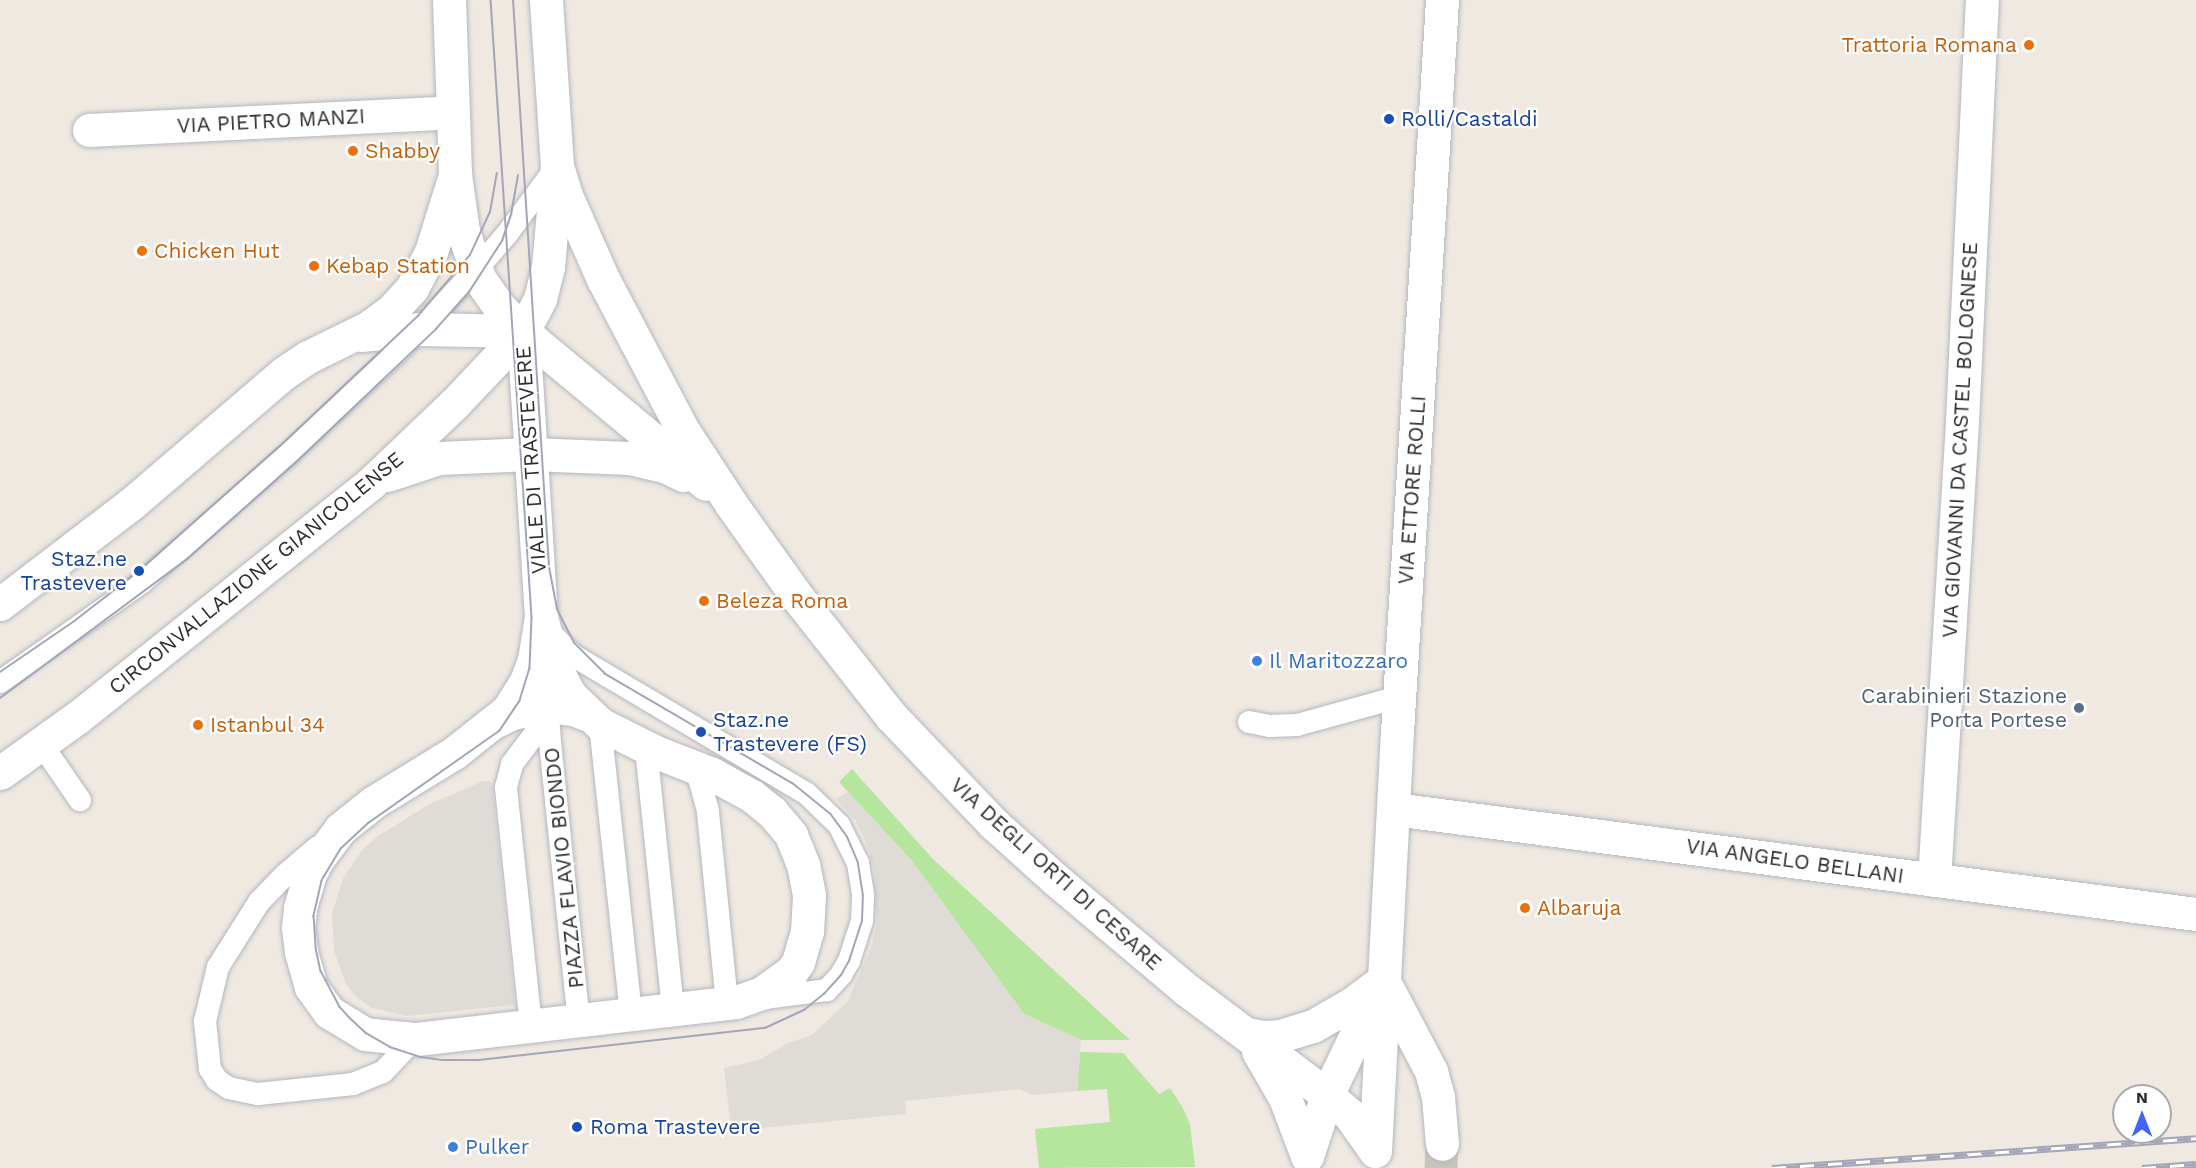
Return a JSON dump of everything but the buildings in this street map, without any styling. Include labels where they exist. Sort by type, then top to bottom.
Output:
[{"type":"main road","name":"VIALE DI TRASTEVERE","points":[[449,0],[455,175],[463,231],[476,270],[491,297],[523,331],[542,619]]},
{"type":"main road","points":[[546,0],[556,166]]},
{"type":"main road","name":"VIA ETTORE ROLLI","points":[[1375,1150],[1399,697],[1442,0]]},
{"type":"main road","name":"VIA GIOVANNI DA CASTEL BOLOGNESE","points":[[1934,880],[1962,421],[1982,0]]},
{"type":"main road","name":"VIA PIETRO MANZI","points":[[89,130],[453,112]]},
{"type":"main road","name":"CIRCONVALLAZIONE GIANICOLENSE","points":[[0,773],[42,745],[370,484],[455,403],[523,331],[540,299],[548,267],[556,166]]},
{"type":"main road","name":"VIA DEGLI ORTI DI CESARE","points":[[556,166],[578,226],[630,334],[682,429],[730,504],[844,659],[939,769],[994,824],[1064,887],[1187,990],[1327,1095],[1349,1114],[1375,1150]]},
{"type":"main road","points":[[0,604],[131,504],[284,373],[308,357],[353,336],[380,320],[412,288],[440,230],[455,175]]},
{"type":"main road","points":[[353,336],[377,331],[422,329],[523,331]]},
{"type":"main road","name":"VIA DEGLI ORTI DI CESARE","points":[[523,331],[730,504]]},
{"type":"main road","name":"VIA DEGLI ORTI DI CESARE","points":[[370,484],[399,469],[439,458],[531,454],[610,456],[642,460],[678,472],[730,504]]},
{"type":"main road","points":[[542,619],[550,652],[561,678],[570,695],[595,720]]},
{"type":"main road","points":[[498,720],[517,699],[527,680],[534,660],[542,619]]},
{"type":"main road","points":[[573,709],[595,720],[646,748],[691,765],[744,790],[772,812],[791,835],[807,878],[810,911],[798,962],[784,977],[762,993],[727,1004],[414,1040],[374,1036],[347,1025],[329,1012],[308,979],[301,951],[300,908],[313,868],[340,829],[375,802],[454,753],[498,720],[512,713],[573,709]]},
{"type":"main road","name":"VIA ANGELO BELLANI","points":[[1394,809],[2196,914]]},
{"type":"main road","points":[[1247,1034],[1263,1037],[1280,1036],[1313,1026],[1353,1004],[1383,980],[1431,1071],[1438,1097],[1442,1144]]},
{"type":"main road","name":"VIA ETTORE ROLLI","points":[[1247,1034],[1273,1073],[1297,1125],[1307,1156],[1327,1095],[1383,980]]},
{"type":"lane","points":[[0,681],[141,583],[288,455],[422,329],[507,234],[556,166]]},
{"type":"lane","points":[[542,619],[548,632],[574,656],[812,797],[839,825],[853,850],[862,885],[862,921],[855,948],[841,975],[823,991],[727,1004],[708,811],[700,781],[691,765]]},
{"type":"lane","name":"PIAZZA FLAVIO BIONDO","points":[[542,619],[548,711],[579,1021]]},
{"type":"lane","points":[[1249,722],[1270,726],[1297,725],[1399,697]]},
{"type":"lane","name":"PIAZZA FLAVIO BIONDO","points":[[531,1026],[506,788],[516,759],[548,711]]},
{"type":"lane","points":[[595,720],[631,1015]]},
{"type":"lane","points":[[42,745],[80,800]]},
{"type":"lane","points":[[646,748],[673,1010]]},
{"type":"lane","points":[[340,829],[285,875],[260,902],[218,968],[205,1021],[210,1069],[217,1080],[243,1092],[275,1093],[353,1084],[382,1072],[414,1040]]},
{"type":"green space","points":[[852,769],[933,859],[1130,1040],[1081,1040],[1024,1014],[912,861],[839,782]]},
{"type":"green space","points":[[1080,1052],[1123,1053],[1159,1094],[1170,1088],[1190,1124],[1195,1167],[1039,1168],[1035,1129],[1110,1122],[1107,1089],[1077,1091]]},
{"type":"shaded area","points":[[483,781],[490,781],[492,784],[515,1005],[407,1016],[372,1008],[356,997],[346,984],[334,951],[332,914],[343,878],[362,850],[378,836],[428,805]]},
{"type":"shaded area","points":[[848,792],[912,861],[1024,1014],[1081,1040],[1077,1091],[1032,1095],[1020,1089],[905,1101],[906,1114],[731,1131],[724,1068],[759,1060],[788,1043],[812,1035],[847,1002],[872,946],[877,921],[874,870],[866,842],[855,820],[836,799]]},
{"type":"tunnel","points":[[1441,1168],[1442,1144]]},
{"type":"tram line","points":[[491,0],[532,618],[530,668],[520,701],[500,731],[369,823],[341,849],[322,881],[314,916],[316,948],[321,971],[340,1007],[366,1033],[390,1047],[421,1057],[443,1060],[479,1060],[765,1028],[804,1010],[824,994],[841,975],[849,961],[862,921],[863,896],[858,863],[847,837],[830,814],[793,784],[605,674],[574,643],[557,609],[549,567],[513,0]]},
{"type":"tram line","points":[[0,672],[73,622],[139,571],[280,446],[418,316],[470,255],[490,212],[497,174]]},
{"type":"tram line","points":[[0,698],[186,560],[295,463],[436,329],[469,292],[502,241],[511,215],[518,176]]},
{"type":"railway","points":[[1772,1168],[2196,1138]]},
{"type":"railway","points":[[2142,1168],[2196,1164]]},
{"type":"place","name":"Trattoria Romana","points":[[2029,45]]},
{"type":"place","name":"Rolli/Castaldi","points":[[1389,119]]},
{"type":"place","name":"Shabby","points":[[353,151]]},
{"type":"place","name":"Chicken Hut","points":[[142,251]]},
{"type":"place","name":"Kebap Station","points":[[314,266]]},
{"type":"place","name":"Staz.ne Trastevere","points":[[139,571]]},
{"type":"place","name":"Beleza Roma","points":[[704,601]]},
{"type":"place","name":"Il Maritozzaro","points":[[1257,661]]},
{"type":"place","name":"Carabinieri Stazione Porta Portese","points":[[2079,708]]},
{"type":"place","name":"Istanbul 34","points":[[198,725]]},
{"type":"place","name":"Staz.ne Trastevere (FS)","points":[[701,732]]},
{"type":"place","name":"Albaruja","points":[[1525,908]]},
{"type":"place","name":"Roma Trastevere","points":[[577,1127]]},
{"type":"place","name":"Pulker","points":[[453,1147]]}]
